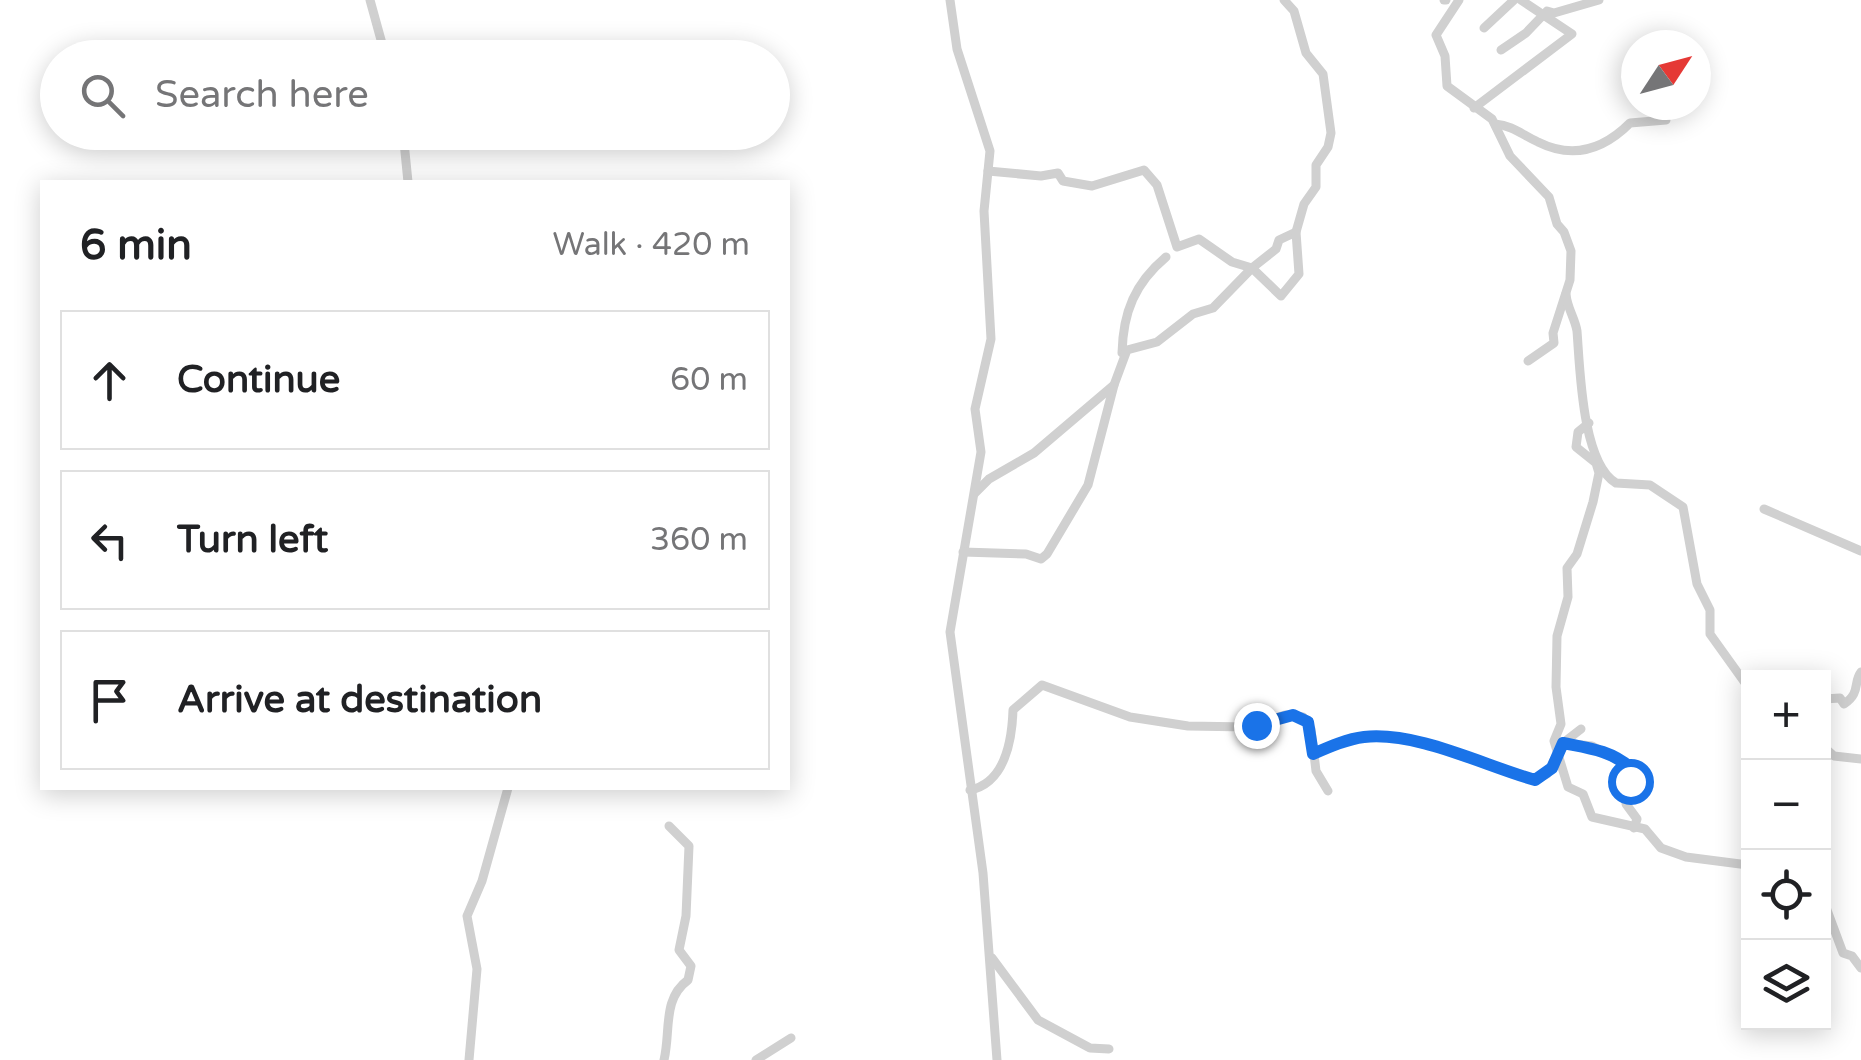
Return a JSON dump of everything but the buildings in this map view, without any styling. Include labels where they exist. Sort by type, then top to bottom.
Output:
[{"type":"street","points":[[370,0],[381,40]]},
{"type":"street","points":[[950,0],[957,49],[986,128],[988,171],[984,211],[991,339],[975,409],[981,452],[950,632],[983,873],[983,914],[992,958],[997,1060]]},
{"type":"street","points":[[988,171],[1041,176],[1058,173],[1063,181],[1092,186],[1144,170],[1157,184],[1178,247],[1199,240],[1232,262],[1252,268],[1280,296],[1298,274],[1296,232],[1304,204],[1316,187],[1316,164],[1328,147],[1331,133],[1323,74],[1306,54],[1294,11],[1284,0]]},
{"type":"street","points":[[1445,0],[1452,10]]},
{"type":"street","points":[[1459,0],[1436,35],[1444,56],[1447,86],[1496,124],[1525,131],[1536,142],[1586,150],[1608,144],[1630,123],[1666,120]]},
{"type":"street","points":[[1474,108],[1572,34],[1518,0],[1484,28]]},
{"type":"street","points":[[1500,50],[1543,15],[1599,0]]},
{"type":"street","points":[[1496,124],[1510,156],[1549,198],[1571,251],[1554,344],[1528,362]]},
{"type":"street","points":[[405,150],[408,180]]},
{"type":"street","points":[[1122,353],[1137,344],[1157,342],[1192,314],[1213,308],[1279,240],[1296,232]]},
{"type":"street","points":[[963,552],[1026,554],[1041,559],[1048,554],[1073,504],[1088,485],[1134,291],[1140,280],[1166,257]]},
{"type":"street","points":[[1566,294],[1576,328],[1579,388],[1598,477],[1589,522],[1567,568],[1567,602],[1556,636],[1556,687],[1562,724],[1554,741],[1560,747],[1568,786],[1583,794],[1592,817],[1648,831],[1661,848],[1686,857],[1741,864]]},
{"type":"street","points":[[974,495],[989,479],[1051,440],[1086,404],[1114,385]]},
{"type":"street","points":[[1589,423],[1578,432],[1576,447],[1616,483],[1650,484],[1683,507],[1697,584],[1710,610],[1710,634],[1741,677]]},
{"type":"street","points":[[1764,509],[1861,551]]},
{"type":"street","points":[[1831,698],[1840,698],[1844,704],[1851,700],[1861,689],[1861,672]]},
{"type":"street","points":[[970,790],[981,788],[1002,763],[1013,734],[1013,710],[1040,685],[1087,698],[1130,717],[1188,726],[1248,727],[1285,715],[1303,717],[1311,729],[1316,771],[1328,791]]},
{"type":"street","points":[[1313,754],[1368,736],[1401,740],[1491,763],[1535,780],[1552,768],[1560,747],[1580,729]]},
{"type":"street","points":[[1560,747],[1592,746],[1631,768],[1626,804],[1637,819],[1634,828]]},
{"type":"street","points":[[1831,754],[1861,759]]},
{"type":"street","points":[[469,1060],[477,969],[467,916],[482,882],[507,790]]},
{"type":"street","points":[[664,1060],[674,990],[688,980],[691,966],[679,950],[688,889],[688,846],[669,826]]},
{"type":"street","points":[[1831,920],[1843,952],[1861,968]]},
{"type":"street","points":[[992,958],[1038,1020],[1090,1048],[1109,1049]]},
{"type":"street","points":[[756,1060],[791,1038]]},
{"type":"route","points":[[1256,725],[1285,715],[1303,717],[1311,729],[1313,754],[1368,736],[1424,744],[1516,770],[1535,780],[1552,768],[1563,743],[1588,745],[1621,759],[1631,768],[1630,781]]}]
